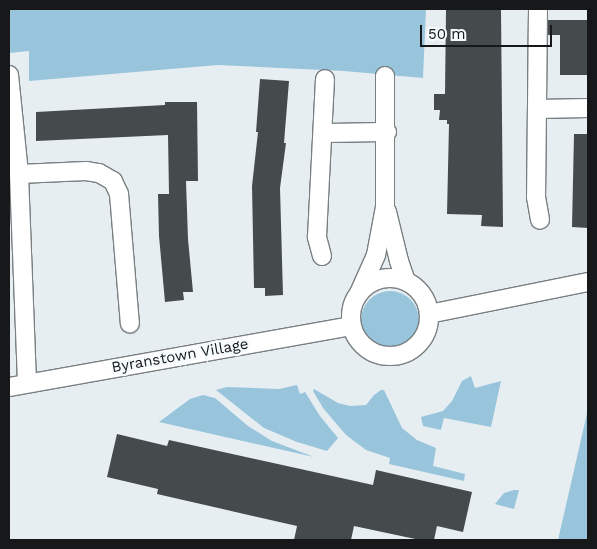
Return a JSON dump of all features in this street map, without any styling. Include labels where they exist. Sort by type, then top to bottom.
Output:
[{"type":"street","points":[[538,9],[536,197],[540,220]]},
{"type":"street","points":[[9,76],[19,174],[27,383]]},
{"type":"street","points":[[358,294],[368,285],[380,280],[393,278],[406,281],[422,294],[429,314],[429,326],[424,337],[411,350],[394,356],[372,352],[363,345],[352,326],[353,304],[376,255],[386,207],[385,76]]},
{"type":"street","points":[[322,256],[317,237],[325,80]]},
{"type":"street","points":[[537,109],[588,108]]},
{"type":"street","points":[[322,133],[386,132]]},
{"type":"street","points":[[19,174],[86,170],[99,173],[113,181],[119,194],[130,324]]},
{"type":"street","points":[[386,207],[398,262],[406,281]]},
{"type":"street","points":[[429,314],[588,282]]},
{"type":"street","name":"Byranstown Village","points":[[9,387],[352,326]]},
{"type":"shaded area","points":[[9,9],[426,9],[423,78],[344,71],[218,65],[29,81],[29,51],[9,53]]},
{"type":"shaded area","points":[[390,291],[401,293],[411,299],[417,309],[419,320],[417,331],[411,341],[401,347],[390,349],[379,347],[369,341],[363,331],[361,320],[363,309],[369,299],[379,293]]},
{"type":"shaded area","points":[[471,376],[475,388],[501,381],[491,427],[444,418],[441,430],[423,426],[421,417],[443,411],[452,401],[462,381]]},
{"type":"shaded area","points":[[297,385],[300,394],[305,392],[320,416],[338,438],[327,451],[297,442],[264,428],[216,390],[227,387],[279,389]]},
{"type":"shaded area","points":[[314,389],[338,403],[350,406],[366,405],[374,395],[384,390],[402,428],[417,440],[436,448],[433,466],[465,474],[464,481],[389,464],[390,458],[366,450],[346,435],[323,408],[313,391]]},
{"type":"shaded area","points":[[203,395],[215,398],[248,426],[272,441],[314,457],[159,422],[190,399]]},
{"type":"shaded area","points":[[588,409],[588,540],[558,540]]},
{"type":"shaded area","points":[[519,490],[514,509],[495,504],[504,493]]},
{"type":"building","points":[[446,9],[501,9],[503,227],[481,226],[482,215],[447,214],[449,124],[447,124],[447,120],[439,120],[440,110],[434,110],[434,94],[445,94]]},
{"type":"building","points":[[548,20],[588,20],[588,75],[560,75],[560,35],[548,35]]},
{"type":"building","points":[[260,79],[289,81],[284,143],[286,143],[280,188],[283,295],[265,296],[265,288],[254,288],[252,186],[258,132],[256,132]]},
{"type":"building","points":[[165,102],[197,102],[198,181],[186,181],[188,239],[193,292],[183,292],[184,300],[165,302],[159,236],[158,194],[169,194],[168,135],[36,141],[36,112],[165,105]]},
{"type":"building","points":[[574,134],[588,134],[588,228],[572,227]]},
{"type":"building","points":[[117,434],[167,446],[169,440],[373,485],[376,470],[472,492],[463,532],[437,526],[434,540],[420,540],[354,526],[351,540],[294,540],[297,526],[157,494],[158,489],[107,477]]}]
